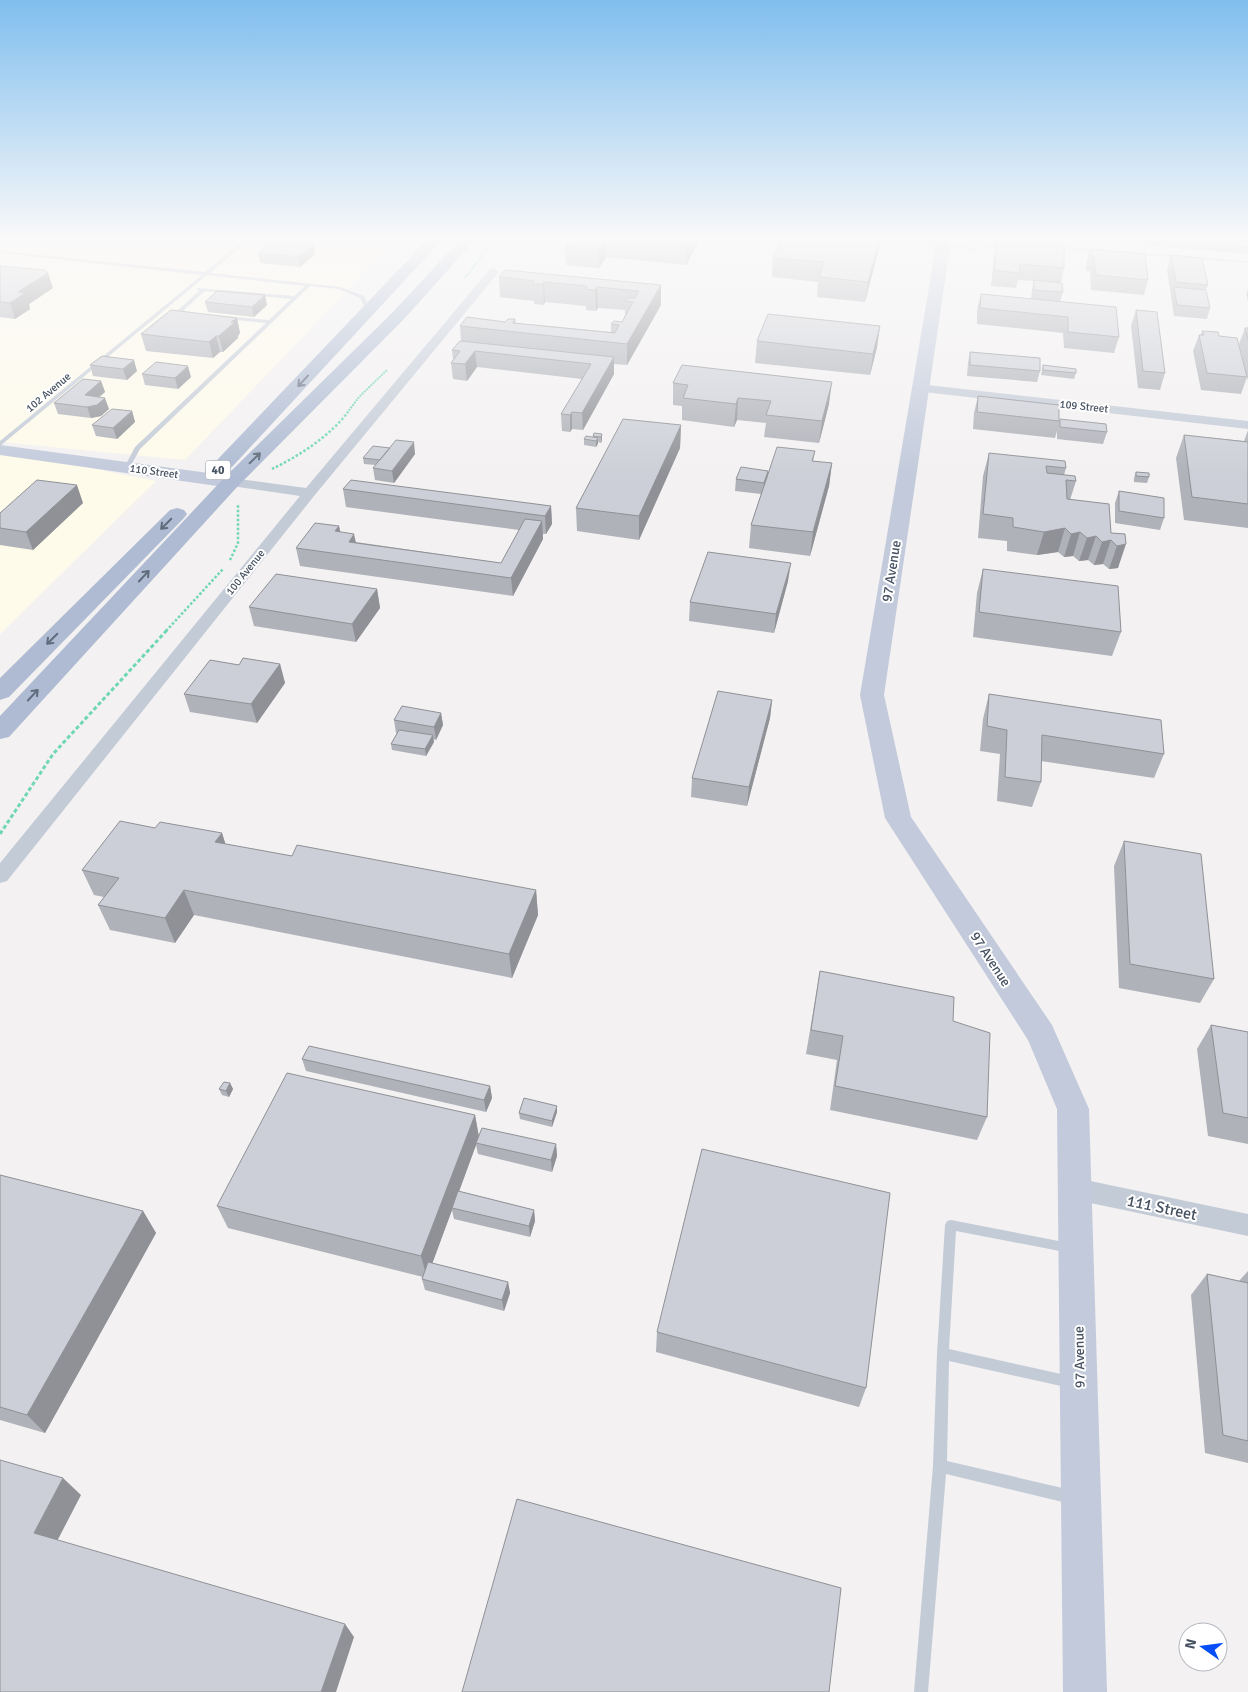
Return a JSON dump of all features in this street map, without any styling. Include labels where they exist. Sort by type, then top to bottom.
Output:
[{"type":"main road","name":"40","points":[[0,692],[210,479],[361,319]]},
{"type":"main road","name":"40","points":[[0,731],[231,482],[396,319]]},
{"type":"street","name":"100 Avenue","points":[[0,876],[309,493],[454,319]]},
{"type":"street","name":"97 Avenue","points":[[929,319],[872,695],[898,818],[1041,1034],[1073,1109],[1085,1692]]},
{"type":"street","name":"109 Street","points":[[919,388],[1248,425]]},
{"type":"street","name":"110 Street","points":[[3,451],[309,493]]},
{"type":"street","name":"111 Street","points":[[1076,1189],[1248,1225]]},
{"type":"lane","name":"102 Avenue","points":[[3,451],[154,319]]},
{"type":"lane","points":[[241,319],[270,322]]},
{"type":"lane","points":[[127,468],[137,448],[273,319]]},
{"type":"lane","points":[[921,1692],[940,1466],[943,1354],[951,1225],[1077,1250]]},
{"type":"lane","points":[[943,1354],[1080,1384]]},
{"type":"lane","points":[[940,1466],[1082,1500]]},
{"type":"path","points":[[269,469],[276,469],[337,426],[359,397],[392,366]]},
{"type":"path","points":[[229,561],[238,542],[238,505]]},
{"type":"path","points":[[0,834],[53,754],[223,568]]},
{"type":"shaded area","points":[[0,319],[320,319],[185,460],[0,442]]},
{"type":"shaded area","points":[[0,450],[156,481],[0,634]]},
{"type":"building","points":[[160,319],[236,319],[231,322],[235,322],[219,336],[216,336],[209,342],[141,334]]},
{"type":"building","points":[[465,319],[505,322],[508,319],[515,319],[513,323],[615,333],[619,325],[611,324],[614,321],[622,322],[624,319],[641,319],[627,344],[460,326]]},
{"type":"building","points":[[766,319],[814,319],[880,326],[873,354],[757,341]]},
{"type":"building","points":[[1068,319],[1117,319],[1119,337],[1068,332]]},
{"type":"building","points":[[1137,319],[1158,319],[1165,373],[1143,371]]},
{"type":"building","points":[[1245,328],[1248,328],[1248,340]]},
{"type":"building","points":[[1202,331],[1218,332],[1219,336],[1237,338],[1247,377],[1207,373],[1199,335],[1204,335]]},
{"type":"building","points":[[460,341],[614,357],[582,413],[572,412],[570,415],[561,414],[591,364],[475,351],[465,364],[451,363],[460,351],[452,350]]},
{"type":"building","points":[[970,352],[1040,358],[1040,371],[970,365]]},
{"type":"building","points":[[102,356],[134,360],[123,369],[90,365]]},
{"type":"building","points":[[156,362],[188,366],[175,378],[142,374]]},
{"type":"building","points":[[682,365],[832,382],[822,421],[766,415],[771,401],[738,398],[736,404],[683,398],[688,385],[673,383]]},
{"type":"building","points":[[1043,365],[1076,369],[1076,373],[1043,370]]},
{"type":"building","points":[[83,379],[101,381],[85,395],[105,398],[97,405],[87,407],[54,403]]},
{"type":"building","points":[[978,396],[1059,405],[1059,421],[977,412]]},
{"type":"building","points":[[112,409],[132,411],[113,428],[92,425]]},
{"type":"building","points":[[623,419],[681,425],[639,516],[576,508]]},
{"type":"building","points":[[1060,419],[1106,424],[1107,432],[1060,427]]},
{"type":"building","points":[[594,433],[602,434],[601,437],[593,436]]},
{"type":"building","points":[[1184,435],[1248,442],[1248,504],[1192,497]]},
{"type":"building","points":[[586,436],[598,438],[596,441],[584,439]]},
{"type":"building","points":[[396,440],[414,442],[392,471],[373,468]]},
{"type":"building","points":[[373,446],[390,448],[380,460],[363,458]]},
{"type":"building","points":[[777,447],[815,451],[812,461],[832,463],[813,532],[751,525]]},
{"type":"building","points":[[989,453],[1065,461],[1066,468],[1046,466],[1047,473],[1075,476],[1076,481],[1066,480],[1067,499],[1109,504],[1111,533],[1125,534],[1126,544],[1117,546],[1111,540],[1102,542],[1096,536],[1087,538],[1080,532],[1071,534],[1065,528],[1044,532],[1013,527],[1013,518],[983,514]]},
{"type":"building","points":[[741,467],[768,471],[764,483],[736,479]]},
{"type":"building","points":[[1136,472],[1149,473],[1149,477],[1136,476]]},
{"type":"building","points":[[37,480],[77,485],[26,532],[0,528],[0,513]]},
{"type":"building","points":[[351,480],[551,506],[545,516],[343,489]]},
{"type":"building","points":[[1119,491],[1164,498],[1164,518],[1119,511]]},
{"type":"building","points":[[525,519],[542,521],[511,578],[296,548],[315,523],[339,526],[335,531],[354,534],[349,542],[501,563]]},
{"type":"building","points":[[708,552],[791,563],[776,614],[690,602]]},
{"type":"building","points":[[983,569],[1118,586],[1121,632],[979,612]]},
{"type":"building","points":[[276,574],[377,589],[352,624],[249,607]]},
{"type":"building","points":[[243,658],[280,664],[251,704],[184,694],[210,660],[239,665]]},
{"type":"building","points":[[718,691],[772,700],[749,787],[692,778]]},
{"type":"building","points":[[989,694],[1161,720],[1164,754],[1042,735],[1041,782],[1005,777],[1007,730],[987,726]]},
{"type":"building","points":[[402,706],[441,713],[434,727],[394,720]]},
{"type":"building","points":[[399,730],[433,735],[425,749],[391,744]]},
{"type":"building","points":[[120,821],[155,828],[160,822],[222,833],[215,842],[292,856],[297,845],[536,890],[509,954],[184,890],[165,918],[98,905],[119,878],[82,870]]},
{"type":"building","points":[[1124,841],[1201,854],[1214,979],[1130,964]]},
{"type":"building","points":[[820,971],[954,997],[953,1021],[990,1033],[987,1117],[835,1086],[843,1036],[811,1030]]},
{"type":"building","points":[[1211,1025],[1248,1032],[1248,1118],[1223,1113]]},
{"type":"building","points":[[309,1046],[490,1086],[484,1100],[302,1059]]},
{"type":"building","points":[[287,1073],[475,1115],[421,1256],[217,1206]]},
{"type":"building","points":[[224,1082],[230,1083],[226,1091],[219,1089]]},
{"type":"building","points":[[524,1098],[557,1106],[552,1121],[519,1113]]},
{"type":"building","points":[[482,1128],[556,1144],[551,1160],[476,1143]]},
{"type":"building","points":[[702,1149],[890,1193],[866,1388],[657,1332]]},
{"type":"building","points":[[0,1175],[143,1211],[27,1415],[0,1407]]},
{"type":"building","points":[[458,1191],[534,1210],[529,1226],[452,1208]]},
{"type":"building","points":[[428,1262],[508,1282],[502,1300],[422,1279]]},
{"type":"building","points":[[1207,1274],[1248,1283],[1248,1441],[1223,1435]]},
{"type":"building","points":[[0,1460],[63,1478],[34,1533],[345,1624],[321,1692],[0,1692]]},
{"type":"building","points":[[517,1499],[841,1588],[829,1692],[462,1692]]}]
